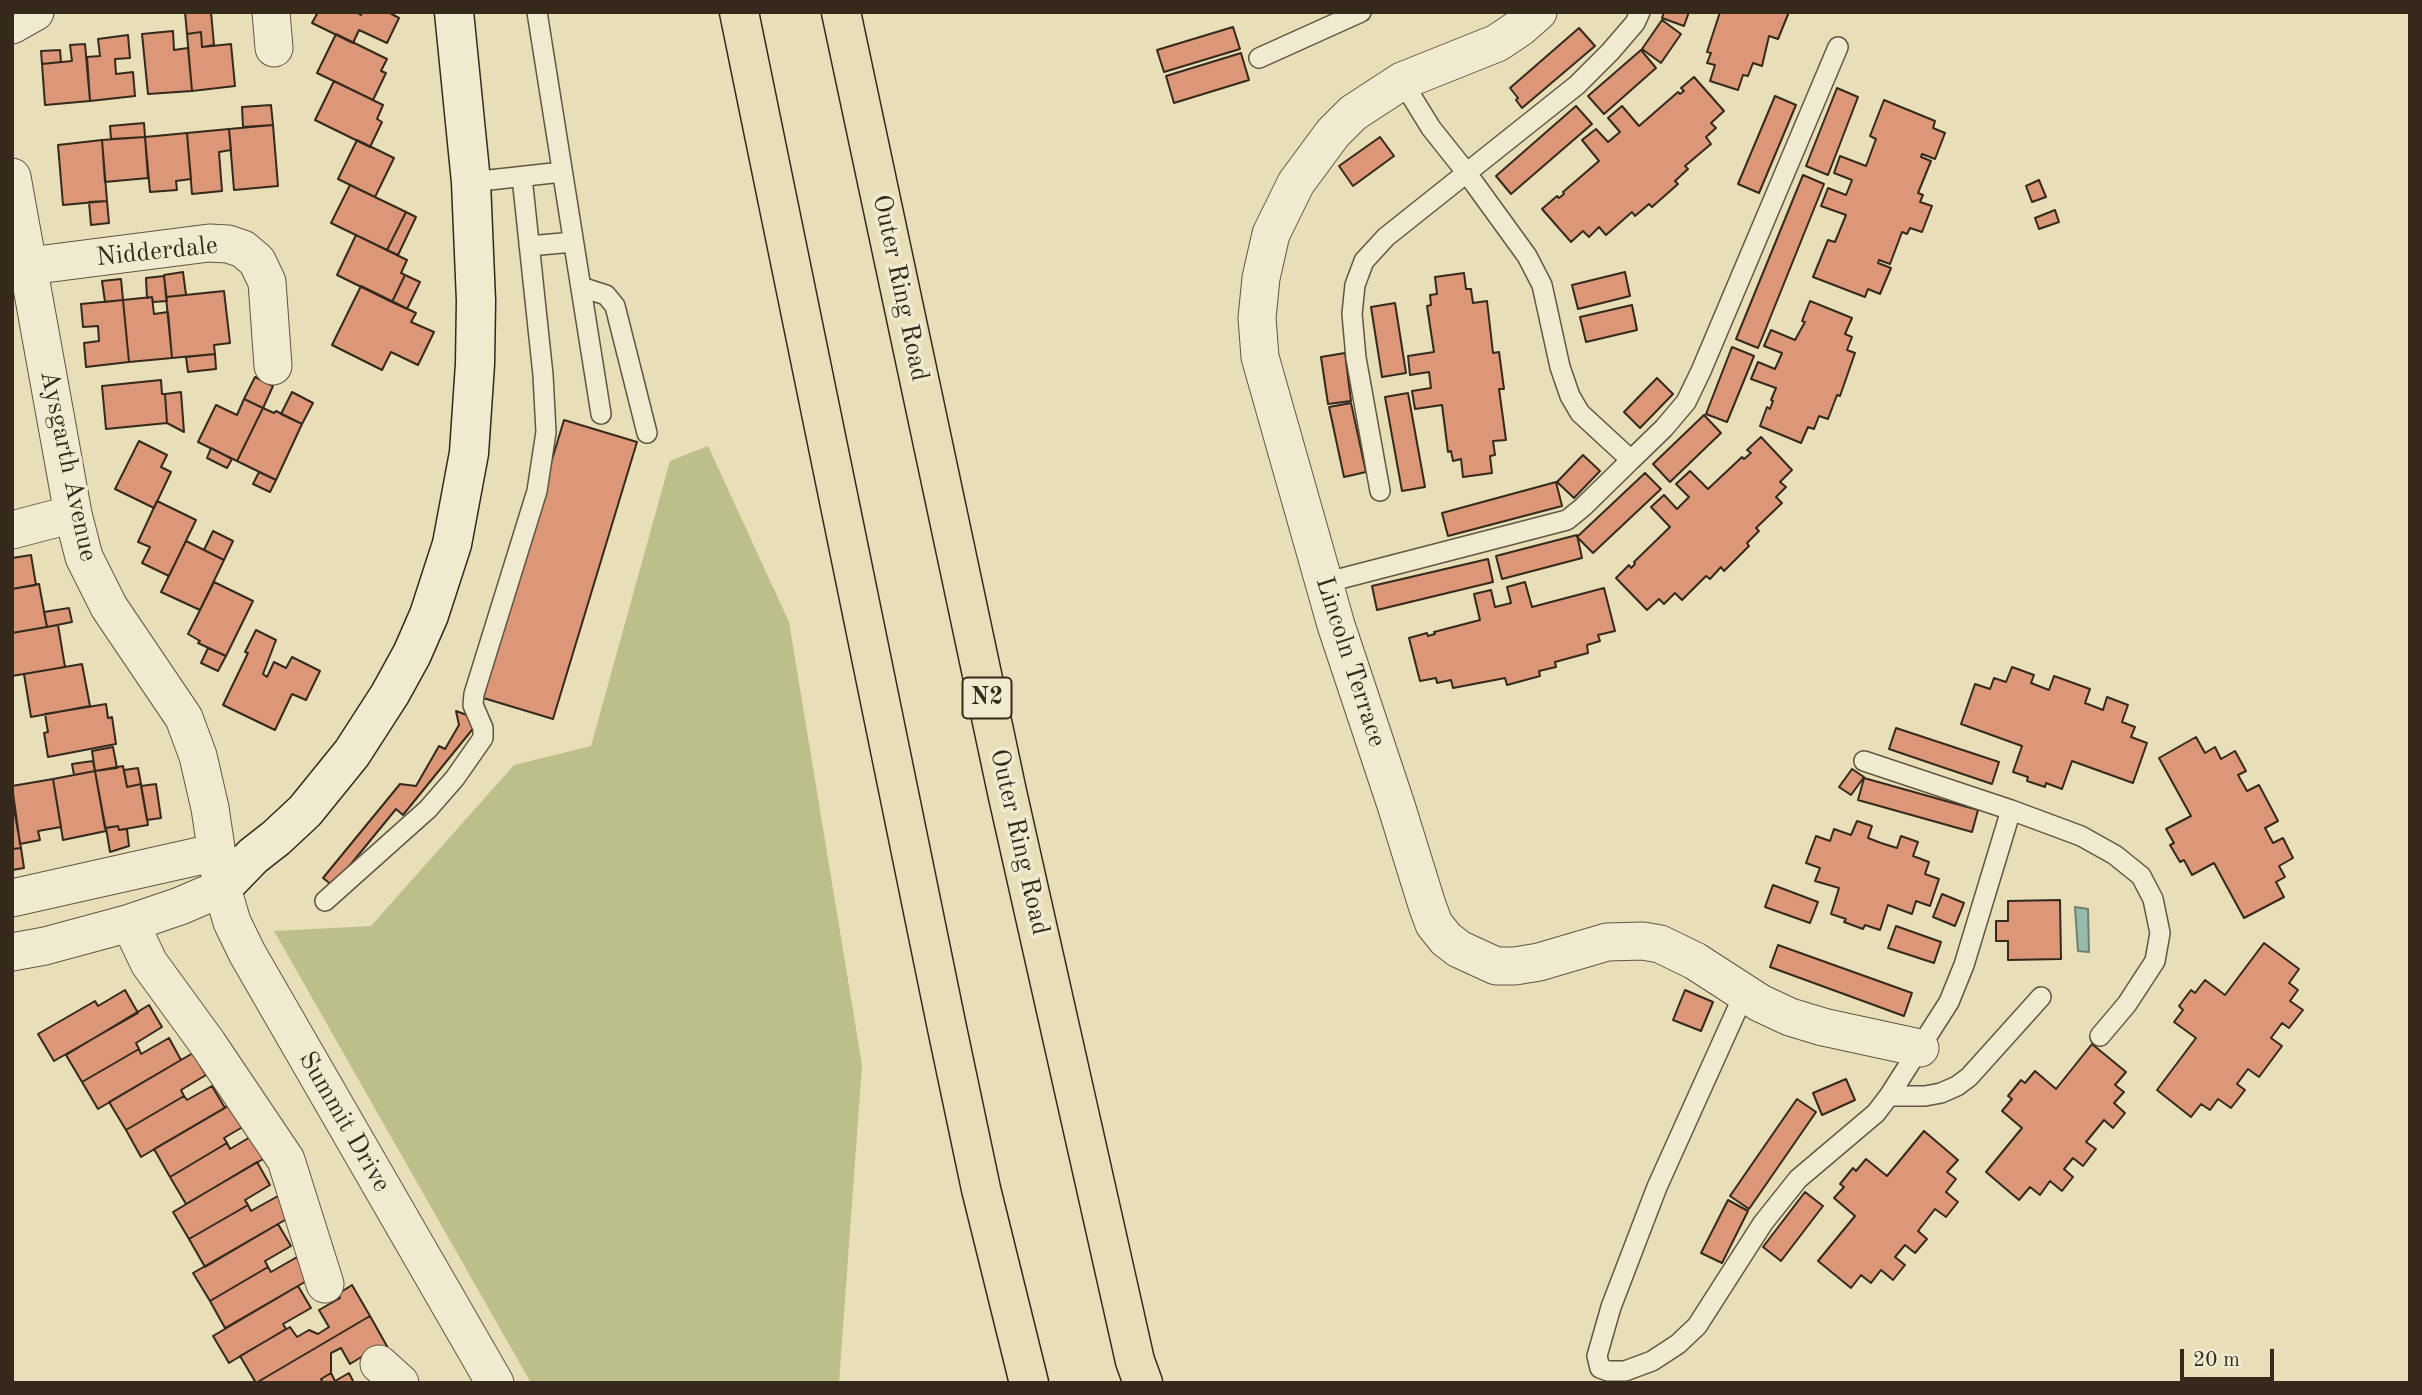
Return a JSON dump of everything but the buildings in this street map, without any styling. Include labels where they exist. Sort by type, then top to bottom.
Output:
[{"type":"highway","points":[[738,12],[949,1041],[981,1189],[1029,1383]]},
{"type":"highway","name":"Outer Ring Road","points":[[841,12],[1007,792],[1132,1347],[1143,1383]]},
{"type":"main road","points":[[231,865],[276,838],[305,811],[352,753],[390,694],[429,615],[452,544],[469,453],[476,301],[471,182],[454,12]]},
{"type":"street","points":[[12,25],[35,12]]},
{"type":"street","points":[[271,12],[274,48]]},
{"type":"street","name":"Lincoln Terrace","points":[[1538,12],[1497,43],[1402,81],[1353,113],[1314,156],[1280,213],[1262,266],[1257,318],[1261,357],[1336,625],[1434,924],[1446,939],[1459,949],[1496,966],[1539,962],[1607,942],[1643,941],[1660,944],[1695,961],[1744,993],[1790,1017],[1920,1048]]},
{"type":"street","name":"Aysgarth Avenue","points":[[12,177],[20,267],[84,557],[96,584],[128,638],[184,718],[198,756],[210,808],[231,865]]},
{"type":"street","name":"Nidderdale","points":[[20,267],[209,243],[228,244],[243,249],[257,261],[267,282],[273,366]]},
{"type":"street","points":[[12,530],[73,513]]},
{"type":"street","points":[[12,898],[231,865]]},
{"type":"street","points":[[12,952],[130,923],[180,906],[231,865]]},
{"type":"street","name":"Summit Drive","points":[[231,865],[232,922],[247,953],[495,1383]]},
{"type":"street","points":[[130,923],[149,962],[286,1160],[325,1284]]},
{"type":"lane","points":[[537,12],[601,414]]},
{"type":"lane","points":[[1259,58],[1362,12]]},
{"type":"lane","points":[[1380,491],[1356,358],[1352,314],[1355,285],[1364,261],[1386,237],[1577,85],[1610,52],[1635,23],[1640,12]]},
{"type":"lane","points":[[1324,583],[1567,520],[1583,508],[1664,428],[1686,402],[1696,381],[1838,47]]},
{"type":"lane","points":[[1402,81],[1431,128],[1528,256],[1542,285],[1560,367],[1570,396],[1580,413],[1631,460]]},
{"type":"lane","points":[[471,182],[562,172]]},
{"type":"lane","points":[[326,901],[428,809],[455,778],[482,738],[483,728],[473,705],[474,694],[537,491],[546,432],[543,375],[522,177]]},
{"type":"lane","points":[[530,246],[573,242]]},
{"type":"lane","points":[[580,287],[607,295],[615,306],[648,433]]},
{"type":"lane","points":[[1864,761],[2081,836],[2115,855],[2141,876],[2153,898],[2160,933],[2155,961],[2127,1004],[2100,1036]]},
{"type":"lane","points":[[1744,993],[1657,1187],[1611,1307],[1597,1356],[1600,1368],[1608,1371],[1625,1371],[1652,1361],[1678,1344],[1697,1326],[1763,1223],[1798,1179],[1875,1113],[1889,1096],[1949,1002],[1964,965],[2011,810]]},
{"type":"lane","points":[[1889,1096],[1925,1096],[1957,1086],[1969,1077],[2041,997]]},
{"type":"green space","points":[[708,446],[789,622],[862,1065],[839,1383],[531,1383],[274,931],[371,926],[514,765],[591,746],[670,461]]},
{"type":"shaded area","points":[[2075,907],[2088,909],[2089,952],[2078,951]]}]
